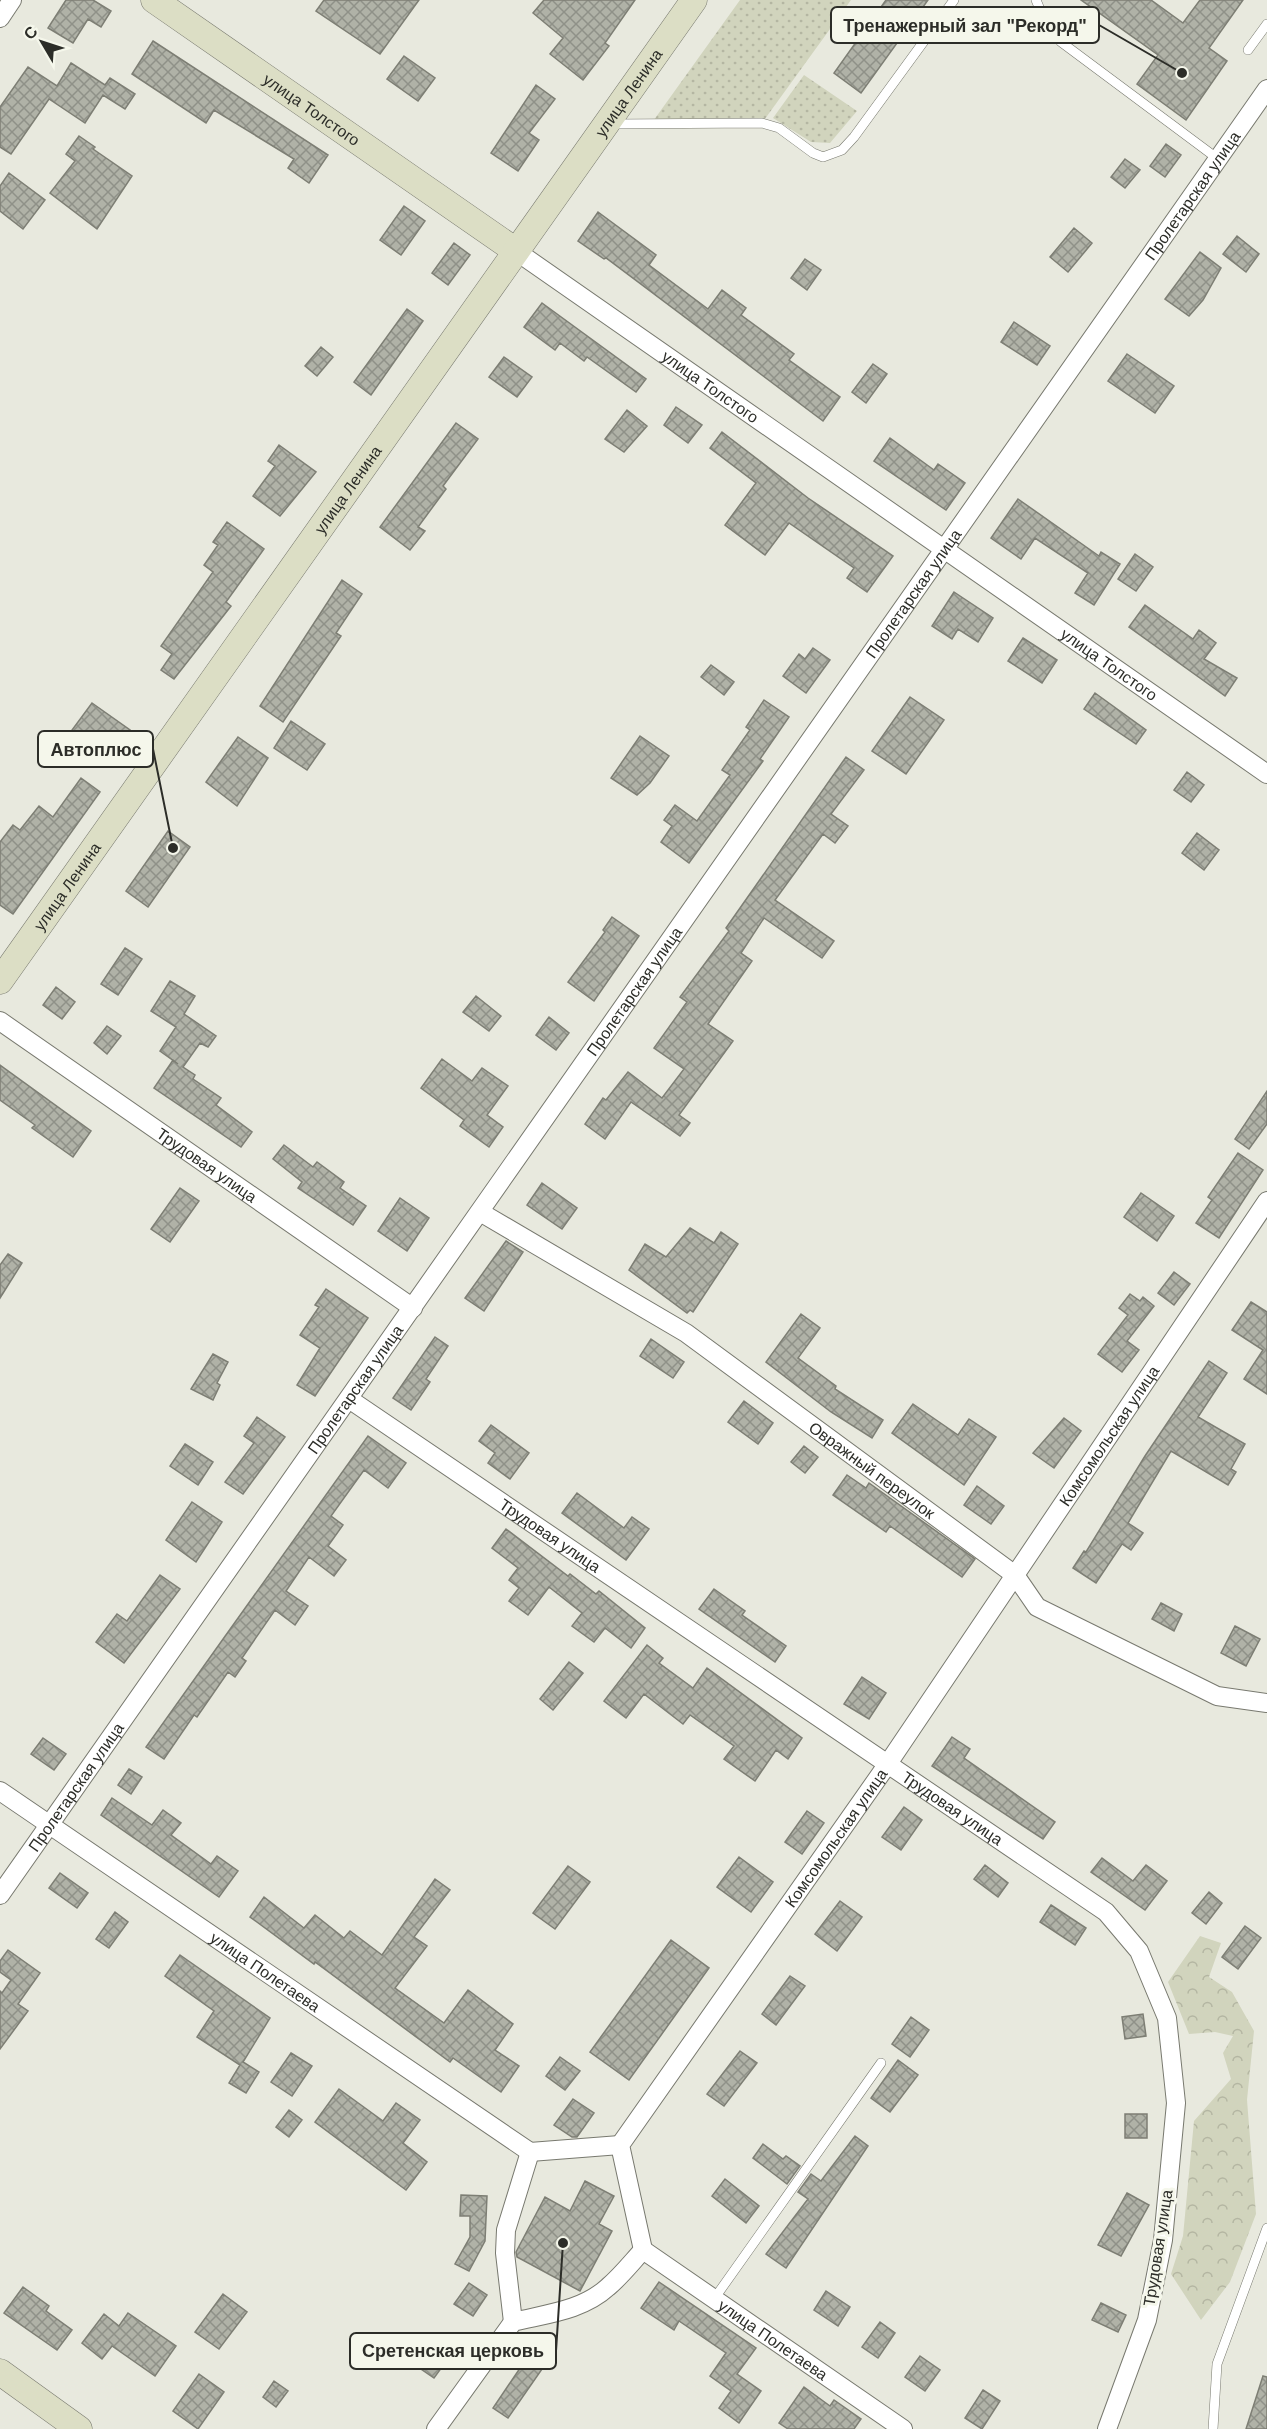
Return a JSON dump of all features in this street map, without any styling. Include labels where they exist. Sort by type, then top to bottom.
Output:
[{"type":"street","points":[[0,18],[12,0]]},
{"type":"street","name":"улица Толстого","points":[[154,0],[1267,774]]},
{"type":"street","name":"улица Ленина","points":[[0,981],[694,0]]},
{"type":"street","name":"Пролетарская улица","points":[[0,1895],[946,549],[1267,88]]},
{"type":"street","name":"Трудовая улица","points":[[0,1021],[413,1308]]},
{"type":"street","name":"Комсомольская улица","points":[[620,2145],[887,1765],[1267,1201]]},
{"type":"street","name":"Овражный переулок","points":[[480,1212],[686,1333],[1015,1575],[1037,1607],[1216,1696],[1267,1703]]},
{"type":"street","name":"Трудовая улица","points":[[349,1399],[1106,1912],[1139,1952],[1167,2018],[1176,2103],[1163,2240],[1147,2320],[1107,2429]]},
{"type":"street","name":"улица Полетаева","points":[[0,1791],[530,2152]]},
{"type":"street","points":[[436,2429],[513,2322],[575,2307],[594,2297],[607,2288],[643,2250],[620,2145],[530,2152],[506,2230],[505,2253],[513,2322]]},
{"type":"street","name":"улица Полетаева","points":[[643,2250],[903,2429]]},
{"type":"street","points":[[0,2372],[79,2429]]},
{"type":"lane","points":[[606,124],[762,123],[779,128],[813,153],[823,157],[833,154],[854,137],[954,0]]},
{"type":"lane","points":[[1036,0],[1047,26],[1061,42],[1218,159]]},
{"type":"lane","points":[[1248,50],[1267,24]]},
{"type":"lane","points":[[714,2299],[881,2063]]},
{"type":"lane","points":[[1213,2429],[1217,2364],[1267,2228]]},
{"type":"green space","points":[[740,0],[851,0],[762,123],[651,124]]},
{"type":"green space","points":[[804,75],[857,111],[830,143],[811,142],[773,118]]},
{"type":"green space","points":[[1200,1936],[1221,1943],[1209,1977],[1232,1992],[1254,2031],[1247,2100],[1256,2214],[1230,2282],[1201,2320],[1171,2274],[1183,2236],[1194,2121],[1231,2079],[1223,2053],[1233,2036],[1215,2032],[1189,2034],[1168,1982]]},
{"type":"building","points":[[66,0],[93,0],[111,11],[101,27],[88,19],[73,43],[48,28]]},
{"type":"building","points":[[324,0],[419,0],[380,54],[316,11]]},
{"type":"building","points":[[544,0],[635,0],[605,43],[609,46],[583,80],[550,54],[563,38],[533,13]]},
{"type":"building","points":[[886,0],[928,0],[861,93],[834,73]]},
{"type":"building","points":[[1081,0],[1151,0],[1183,23],[1200,0],[1243,0],[1209,48],[1227,61],[1186,120],[1137,84],[1158,55]]},
{"type":"building","points":[[153,41],[328,155],[309,183],[288,168],[294,159],[214,110],[206,123],[132,74]]},
{"type":"building","points":[[404,56],[435,78],[418,101],[387,79]]},
{"type":"building","points":[[71,63],[105,85],[110,78],[135,94],[125,109],[103,95],[85,123],[49,99],[11,154],[0,147],[0,107],[28,67],[57,86]]},
{"type":"building","points":[[536,85],[555,99],[529,133],[539,140],[518,171],[491,153]]},
{"type":"building","points":[[79,136],[95,147],[93,149],[132,176],[97,229],[50,193],[75,161],[66,154]]},
{"type":"building","points":[[1166,144],[1181,155],[1165,177],[1150,166]]},
{"type":"building","points":[[1125,159],[1140,170],[1125,188],[1111,177]]},
{"type":"building","points":[[9,173],[45,200],[23,229],[0,211],[0,186]]},
{"type":"building","points":[[404,206],[425,221],[401,255],[380,240]]},
{"type":"building","points":[[598,212],[656,255],[649,265],[708,309],[722,290],[746,308],[741,315],[794,354],[789,360],[840,397],[823,421],[606,258],[604,259],[578,241]]},
{"type":"building","points":[[1074,228],[1092,243],[1068,272],[1050,257]]},
{"type":"building","points":[[1237,236],[1259,254],[1246,272],[1223,254]]},
{"type":"building","points":[[454,243],[470,255],[448,285],[432,273]]},
{"type":"building","points":[[1200,252],[1221,268],[1203,300],[1189,316],[1165,299]]},
{"type":"building","points":[[805,259],[821,270],[807,290],[791,278]]},
{"type":"building","points":[[542,303],[646,379],[636,392],[587,357],[584,361],[560,343],[555,350],[524,327]]},
{"type":"building","points":[[407,309],[423,321],[371,395],[354,382]]},
{"type":"building","points":[[1014,322],[1050,346],[1037,365],[1001,342]]},
{"type":"building","points":[[321,347],[333,357],[317,376],[305,366]]},
{"type":"building","points":[[1127,354],[1174,386],[1155,413],[1108,381]]},
{"type":"building","points":[[504,357],[532,377],[517,397],[489,377]]},
{"type":"building","points":[[873,364],[887,374],[866,403],[852,392]]},
{"type":"building","points":[[676,407],[702,425],[688,443],[664,425]]},
{"type":"building","points":[[627,410],[647,426],[624,452],[605,439]]},
{"type":"building","points":[[456,423],[478,439],[443,486],[446,489],[418,527],[425,531],[410,550],[380,527]]},
{"type":"building","points":[[722,432],[808,498],[893,556],[867,592],[847,578],[854,568],[789,523],[765,555],[725,525],[756,483],[710,448]]},
{"type":"building","points":[[890,438],[934,470],[938,464],[965,483],[946,510],[874,461]]},
{"type":"building","points":[[279,445],[316,472],[280,516],[253,496],[275,466],[268,461]]},
{"type":"building","points":[[1018,499],[1099,556],[1101,552],[1120,564],[1094,605],[1075,593],[1088,573],[1035,538],[1021,559],[991,538]]},
{"type":"building","points":[[227,522],[264,549],[226,602],[231,606],[174,679],[161,670],[172,654],[161,646],[213,572],[204,565],[218,545],[213,542]]},
{"type":"building","points":[[1135,554],[1153,567],[1136,591],[1118,579]]},
{"type":"building","points":[[342,580],[362,594],[336,633],[341,636],[283,722],[260,706]]},
{"type":"building","points":[[954,592],[993,618],[978,642],[958,629],[952,639],[932,626]]},
{"type":"building","points":[[1145,605],[1193,639],[1199,630],[1216,643],[1204,659],[1237,678],[1225,696],[1129,627]]},
{"type":"building","points":[[1023,638],[1057,660],[1042,683],[1008,661]]},
{"type":"building","points":[[813,648],[830,660],[806,693],[783,676],[799,654],[805,659]]},
{"type":"building","points":[[711,665],[734,682],[724,695],[701,677]]},
{"type":"building","points":[[1095,693],[1146,730],[1136,744],[1084,709]]},
{"type":"building","points":[[910,697],[944,720],[906,774],[872,751]]},
{"type":"building","points":[[764,700],[789,717],[760,759],[763,761],[689,863],[661,842],[672,826],[664,820],[675,805],[697,821],[730,775],[722,770],[750,730],[746,727]]},
{"type":"building","points":[[92,703],[130,730],[110,757],[72,730]]},
{"type":"building","points":[[291,721],[325,744],[307,770],[274,748]]},
{"type":"building","points":[[640,736],[669,756],[650,783],[637,795],[611,778]]},
{"type":"building","points":[[238,737],[268,758],[237,806],[206,782]]},
{"type":"building","points":[[846,757],[864,770],[831,814],[848,826],[835,843],[823,834],[775,900],[834,941],[822,958],[764,918],[741,953],[752,961],[708,1024],[733,1041],[679,1115],[690,1123],[680,1136],[631,1102],[605,1139],[585,1124],[603,1098],[606,1100],[628,1072],[662,1098],[684,1069],[654,1048],[687,1002],[680,997],[729,931],[726,928]]},
{"type":"building","points":[[1187,772],[1204,785],[1191,802],[1174,790]]},
{"type":"building","points":[[81,778],[100,792],[13,914],[0,905],[0,842],[13,825],[20,830],[39,806],[53,817]]},
{"type":"building","points":[[168,831],[190,847],[148,907],[126,891]]},
{"type":"building","points":[[1197,833],[1219,850],[1204,870],[1182,853]]},
{"type":"building","points":[[612,917],[639,936],[594,1001],[568,982],[605,932],[603,930]]},
{"type":"building","points":[[125,948],[142,959],[118,995],[101,984]]},
{"type":"building","points":[[170,981],[195,996],[184,1014],[216,1036],[208,1047],[200,1043],[183,1067],[195,1075],[193,1079],[221,1098],[216,1105],[252,1132],[241,1147],[154,1088],[173,1060],[160,1051],[176,1027],[151,1011]]},
{"type":"building","points":[[56,987],[75,1002],[62,1019],[43,1005]]},
{"type":"building","points":[[476,996],[501,1016],[489,1031],[463,1012]]},
{"type":"building","points":[[549,1017],[569,1033],[556,1050],[536,1035]]},
{"type":"building","points":[[107,1026],[121,1036],[107,1054],[94,1043]]},
{"type":"building","points":[[442,1059],[472,1081],[482,1068],[508,1086],[487,1115],[503,1127],[489,1147],[460,1126],[464,1120],[421,1088]]},
{"type":"building","points":[[0,1065],[91,1131],[73,1157],[32,1128],[35,1125],[0,1100]]},
{"type":"building","points":[[1267,1091],[1267,1124],[1249,1149],[1235,1139]]},
{"type":"building","points":[[284,1145],[313,1167],[317,1162],[344,1182],[340,1188],[366,1206],[353,1225],[298,1188],[302,1182],[273,1159]]},
{"type":"building","points":[[1238,1153],[1263,1170],[1219,1238],[1196,1223],[1212,1200],[1208,1197]]},
{"type":"building","points":[[542,1183],[577,1208],[562,1229],[527,1205]]},
{"type":"building","points":[[180,1188],[199,1201],[170,1242],[151,1229]]},
{"type":"building","points":[[1141,1193],[1174,1216],[1157,1241],[1124,1217]]},
{"type":"building","points":[[400,1198],[429,1218],[407,1251],[378,1231]]},
{"type":"building","points":[[690,1228],[714,1243],[721,1232],[738,1244],[693,1312],[690,1310],[687,1313],[629,1270],[645,1244],[666,1257]]},
{"type":"building","points":[[506,1241],[523,1252],[484,1311],[465,1298]]},
{"type":"building","points":[[8,1254],[22,1263],[0,1298],[0,1265]]},
{"type":"building","points":[[1174,1272],[1190,1284],[1174,1305],[1158,1293]]},
{"type":"building","points":[[326,1289],[368,1318],[315,1396],[297,1385],[320,1348],[300,1335],[319,1307],[315,1305]]},
{"type":"building","points":[[1130,1294],[1140,1301],[1143,1297],[1154,1306],[1127,1341],[1139,1350],[1122,1372],[1098,1354],[1128,1315],[1119,1308]]},
{"type":"building","points":[[1251,1302],[1267,1312],[1267,1394],[1244,1379],[1263,1350],[1232,1330]]},
{"type":"building","points":[[801,1314],[820,1328],[798,1358],[836,1386],[835,1389],[883,1420],[872,1438],[831,1412],[766,1362]]},
{"type":"building","points":[[435,1337],[448,1346],[426,1379],[430,1382],[411,1410],[393,1398]]},
{"type":"building","points":[[651,1339],[684,1362],[673,1378],[640,1356]]},
{"type":"building","points":[[213,1354],[228,1362],[217,1383],[220,1385],[213,1400],[191,1389]]},
{"type":"building","points":[[1209,1361],[1227,1373],[1198,1417],[1245,1444],[1231,1469],[1236,1472],[1228,1485],[1171,1451],[1128,1523],[1143,1533],[1131,1550],[1122,1544],[1096,1583],[1073,1568],[1084,1551],[1086,1552],[1145,1456]]},
{"type":"building","points":[[744,1401],[773,1423],[758,1444],[728,1422]]},
{"type":"building","points":[[913,1404],[958,1435],[969,1419],[996,1437],[964,1485],[892,1433]]},
{"type":"building","points":[[257,1417],[285,1437],[243,1494],[225,1482],[254,1443],[244,1436]]},
{"type":"building","points":[[1064,1418],[1081,1431],[1054,1468],[1033,1453]]},
{"type":"building","points":[[491,1425],[529,1453],[510,1479],[488,1463],[495,1453],[479,1441]]},
{"type":"building","points":[[368,1436],[406,1463],[388,1488],[364,1470],[331,1516],[343,1525],[328,1546],[346,1560],[334,1576],[309,1557],[286,1591],[308,1606],[295,1625],[275,1610],[242,1658],[246,1661],[235,1677],[228,1672],[197,1717],[194,1715],[164,1759],[146,1747]]},
{"type":"building","points":[[185,1444],[213,1462],[198,1485],[170,1466]]},
{"type":"building","points":[[804,1446],[818,1457],[805,1473],[791,1462]]},
{"type":"building","points":[[847,1475],[866,1488],[869,1483],[975,1559],[962,1577],[890,1526],[886,1532],[833,1495]]},
{"type":"building","points":[[977,1486],[1004,1506],[991,1524],[964,1505]]},
{"type":"building","points":[[577,1493],[624,1528],[632,1517],[649,1529],[626,1560],[562,1513]]},
{"type":"building","points":[[192,1502],[222,1522],[196,1562],[166,1540]]},
{"type":"building","points":[[506,1529],[568,1576],[570,1574],[596,1594],[599,1591],[645,1628],[631,1648],[605,1628],[594,1642],[572,1626],[582,1613],[549,1587],[528,1615],[509,1601],[519,1588],[509,1580],[518,1568],[492,1548]]},
{"type":"building","points":[[160,1575],[180,1589],[124,1663],[96,1642],[117,1614],[127,1621]]},
{"type":"building","points":[[714,1589],[745,1611],[742,1615],[786,1646],[775,1662],[699,1609]]},
{"type":"building","points":[[1161,1603],[1182,1614],[1174,1631],[1152,1619]]},
{"type":"building","points":[[1235,1626],[1260,1639],[1246,1666],[1221,1653]]},
{"type":"building","points":[[647,1645],[663,1658],[659,1663],[693,1688],[707,1668],[802,1738],[788,1759],[776,1750],[755,1781],[724,1759],[734,1746],[690,1715],[683,1724],[644,1694],[626,1718],[604,1701]]},
{"type":"building","points":[[569,1662],[583,1673],[553,1710],[540,1699]]},
{"type":"building","points":[[862,1677],[886,1693],[869,1719],[844,1704]]},
{"type":"building","points":[[952,1737],[970,1749],[964,1758],[1055,1822],[1043,1839],[932,1766]]},
{"type":"building","points":[[43,1738],[66,1754],[54,1770],[31,1754]]},
{"type":"building","points":[[129,1769],[142,1777],[131,1794],[118,1785]]},
{"type":"building","points":[[112,1798],[152,1825],[163,1810],[181,1823],[171,1835],[211,1864],[217,1856],[238,1871],[219,1897],[101,1815]]},
{"type":"building","points":[[904,1807],[922,1820],[901,1850],[882,1837]]},
{"type":"building","points":[[807,1811],[824,1823],[802,1854],[785,1842]]},
{"type":"building","points":[[739,1857],[773,1882],[751,1912],[717,1887]]},
{"type":"building","points":[[1102,1858],[1133,1881],[1146,1865],[1167,1881],[1145,1910],[1091,1872]]},
{"type":"building","points":[[985,1865],[1008,1883],[998,1897],[974,1879]]},
{"type":"building","points":[[568,1866],[590,1882],[555,1929],[533,1913]]},
{"type":"building","points":[[60,1873],[88,1893],[77,1908],[49,1888]]},
{"type":"building","points":[[435,1879],[450,1890],[414,1937],[427,1946],[395,1988],[444,2023],[468,1990],[513,2024],[495,2050],[519,2066],[501,2092],[453,2058],[450,2062],[250,1917],[264,1897],[304,1928],[315,1915],[344,1938],[350,1931],[382,1955]]},
{"type":"building","points":[[1209,1892],[1222,1903],[1206,1924],[1192,1913]]},
{"type":"building","points":[[840,1901],[862,1917],[837,1951],[815,1934]]},
{"type":"building","points":[[1051,1905],[1086,1928],[1075,1945],[1040,1922]]},
{"type":"building","points":[[115,1912],[128,1922],[109,1948],[96,1939]]},
{"type":"building","points":[[1245,1926],[1261,1938],[1238,1969],[1222,1957]]},
{"type":"building","points":[[671,1940],[709,1968],[629,2080],[590,2052]]},
{"type":"building","points":[[8,1950],[40,1973],[18,2004],[28,2011],[0,2049],[0,1991],[2,1993],[11,1980],[0,1972],[0,1961]]},
{"type":"building","points":[[180,1955],[270,2018],[243,2062],[259,2072],[246,2093],[229,2083],[240,2065],[197,2037],[214,2011],[165,1976]]},
{"type":"building","points":[[790,1976],[805,1986],[776,2025],[762,2014]]},
{"type":"building","points":[[1143,2014],[1146,2036],[1125,2039],[1122,2017]]},
{"type":"building","points":[[911,2017],[929,2030],[910,2057],[892,2044]]},
{"type":"building","points":[[740,2051],[757,2063],[724,2106],[707,2094]]},
{"type":"building","points":[[291,2053],[312,2066],[292,2096],[271,2082]]},
{"type":"building","points":[[560,2057],[580,2071],[565,2090],[546,2076]]},
{"type":"building","points":[[898,2060],[918,2075],[890,2112],[871,2098]]},
{"type":"building","points":[[339,2089],[383,2121],[396,2103],[420,2120],[403,2143],[427,2162],[406,2190],[315,2122]]},
{"type":"building","points":[[573,2099],[594,2113],[577,2137],[572,2137],[554,2125]]},
{"type":"building","points":[[289,2110],[302,2120],[289,2137],[276,2127]]},
{"type":"building","points":[[1125,2114],[1147,2114],[1147,2138],[1125,2138]]},
{"type":"building","points":[[855,2136],[868,2146],[786,2268],[766,2254],[808,2199],[798,2192],[811,2174],[821,2181]]},
{"type":"building","points":[[763,2144],[783,2159],[786,2156],[800,2166],[787,2184],[753,2158]]},
{"type":"building","points":[[725,2179],[759,2206],[746,2223],[712,2196]]},
{"type":"building","points":[[585,2181],[614,2196],[599,2224],[612,2231],[580,2291],[517,2257],[516,2252],[545,2197],[570,2211]]},
{"type":"building","points":[[1127,2193],[1149,2205],[1121,2256],[1098,2245]]},
{"type":"building","points":[[461,2195],[487,2196],[485,2241],[469,2271],[455,2264],[470,2237],[470,2216],[460,2216]]},
{"type":"building","points":[[659,2282],[756,2348],[737,2374],[761,2391],[739,2423],[719,2408],[731,2391],[710,2376],[726,2353],[679,2321],[674,2330],[641,2308]]},
{"type":"building","points":[[469,2283],[487,2295],[473,2316],[454,2304]]},
{"type":"building","points":[[23,2287],[49,2306],[46,2311],[72,2330],[57,2350],[4,2313]]},
{"type":"building","points":[[826,2291],[850,2307],[838,2326],[814,2310]]},
{"type":"building","points":[[223,2294],[247,2312],[219,2349],[195,2332]]},
{"type":"building","points":[[1101,2303],[1126,2315],[1118,2332],[1092,2320]]},
{"type":"building","points":[[128,2313],[176,2346],[155,2376],[112,2346],[102,2359],[82,2343],[104,2314],[119,2326]]},
{"type":"building","points":[[880,2322],[895,2333],[878,2358],[862,2347]]},
{"type":"building","points":[[436,2340],[453,2352],[434,2378],[418,2367]]},
{"type":"building","points":[[533,2349],[549,2359],[508,2418],[493,2408]]},
{"type":"building","points":[[920,2356],[940,2370],[925,2391],[905,2377]]},
{"type":"building","points":[[199,2374],[224,2392],[198,2429],[173,2411]]},
{"type":"building","points":[[1263,2376],[1267,2377],[1267,2429],[1246,2429]]},
{"type":"building","points":[[274,2381],[288,2391],[276,2407],[263,2397]]},
{"type":"building","points":[[804,2387],[830,2406],[834,2400],[861,2419],[854,2429],[788,2429],[779,2423]]},
{"type":"building","points":[[983,2390],[1000,2401],[982,2429],[965,2418]]},
{"type":"place","name":"Тренажерный зал \"Рекорд\"","points":[[1182,73]]},
{"type":"place","name":"Автоплюс","points":[[173,848]]},
{"type":"place","name":"Сретенская церковь","points":[[563,2243]]}]
